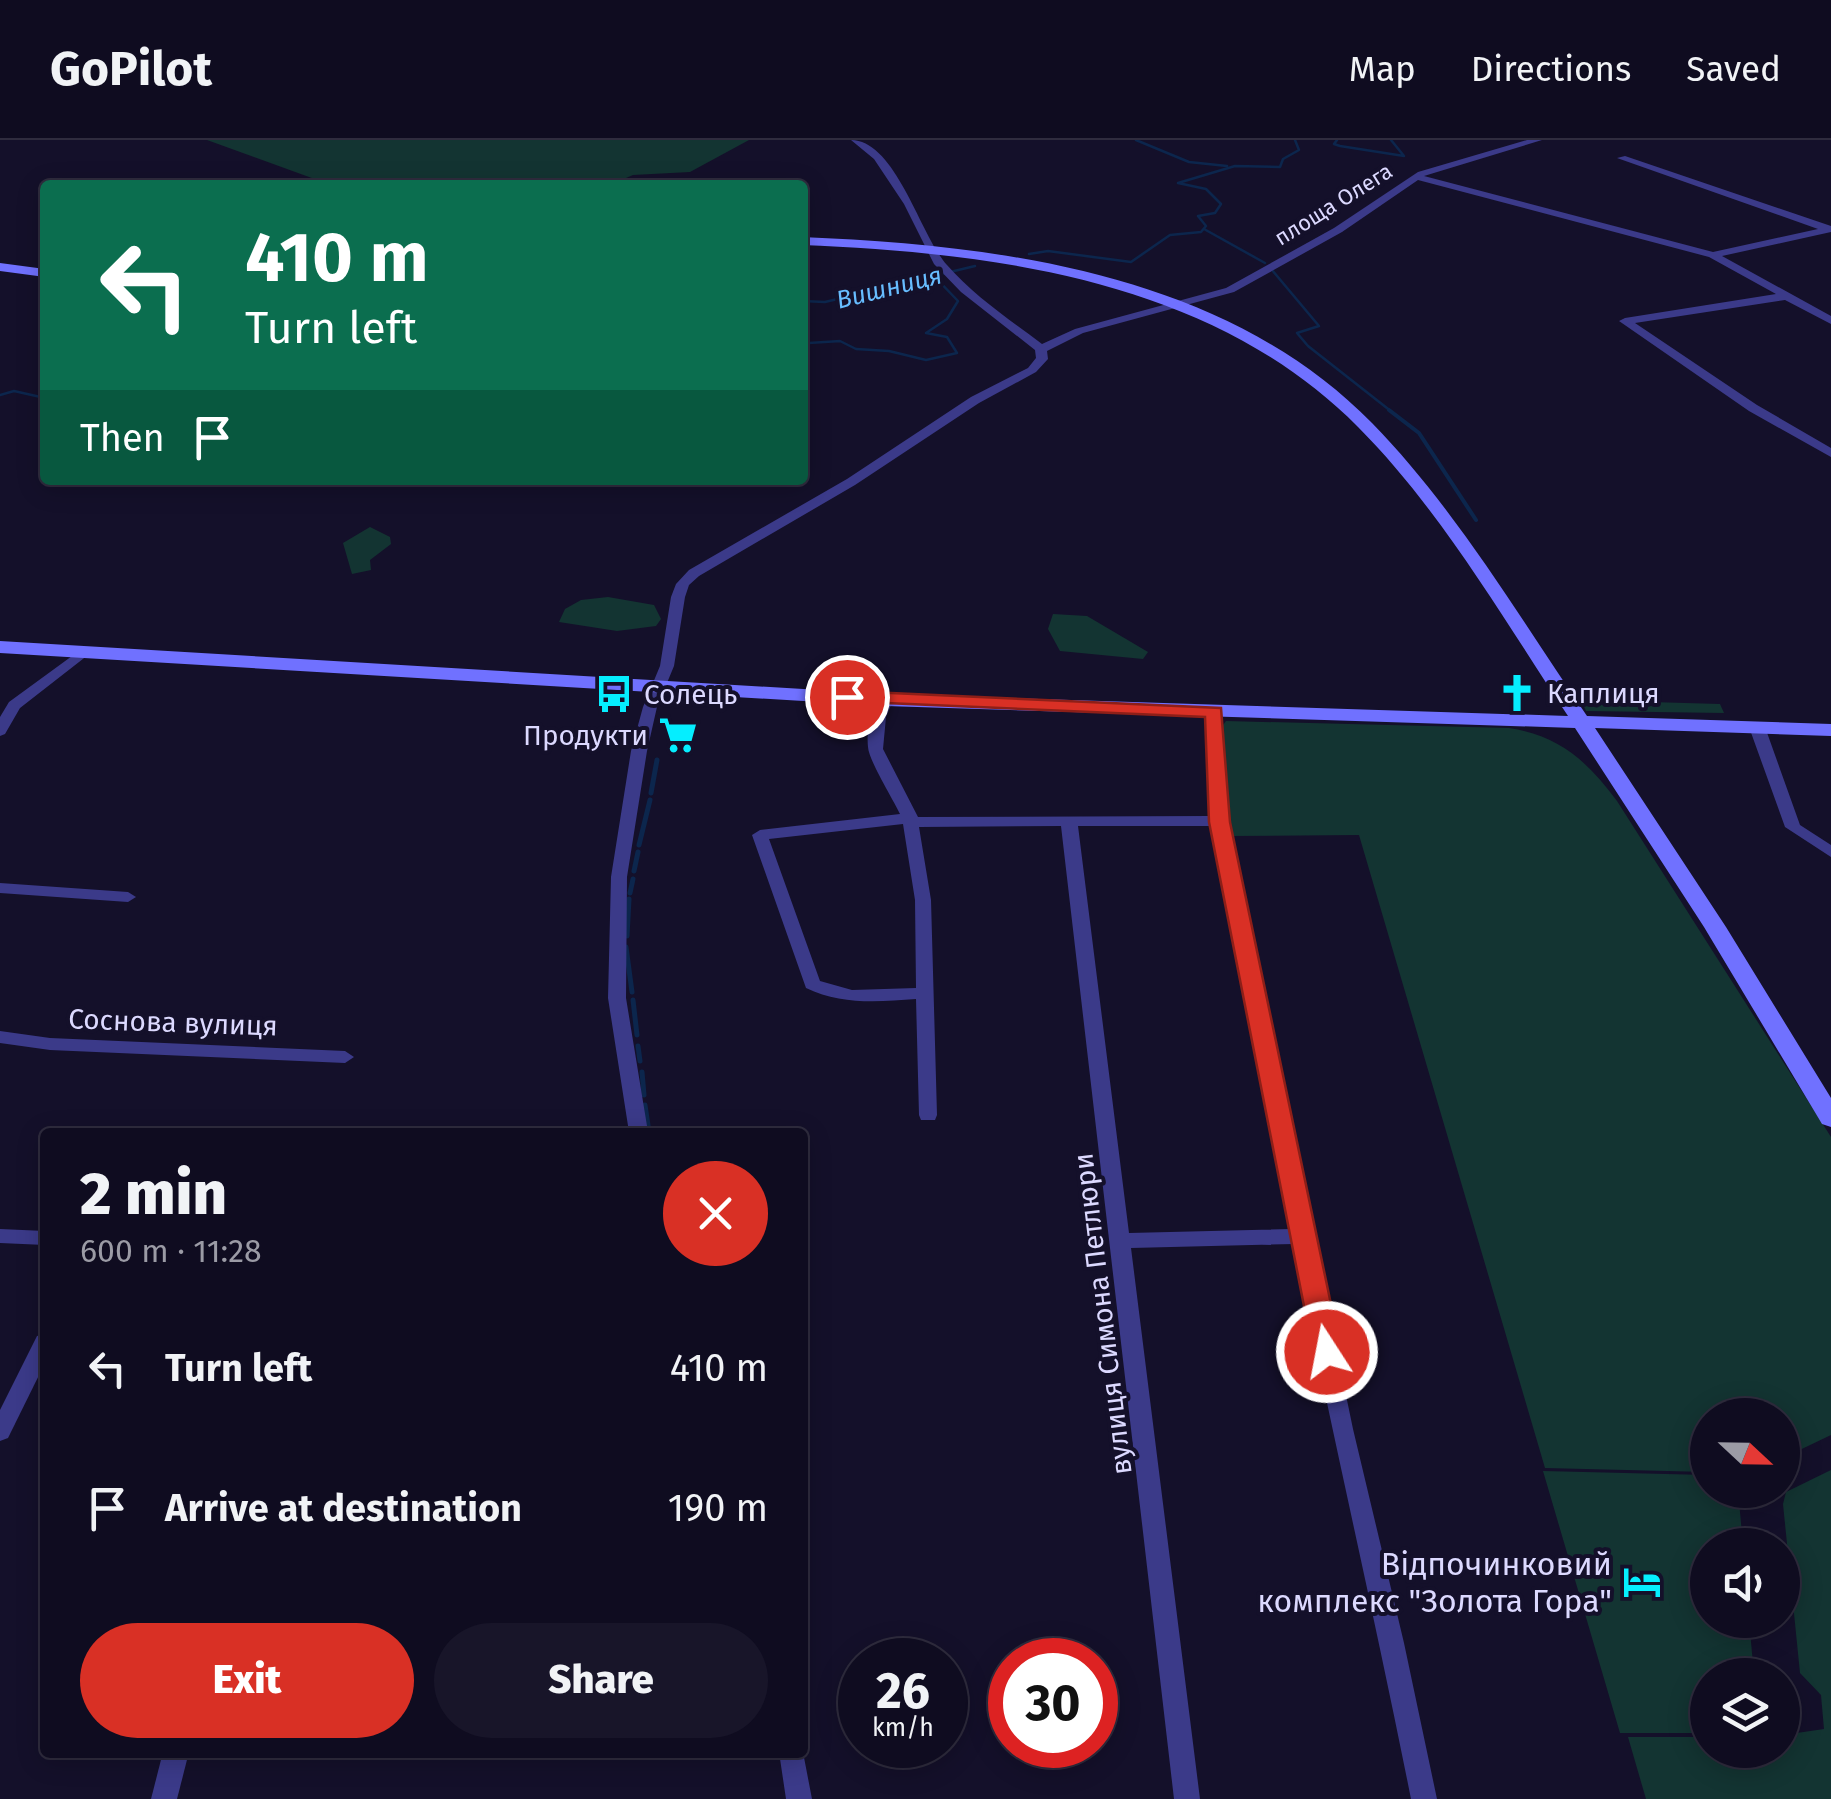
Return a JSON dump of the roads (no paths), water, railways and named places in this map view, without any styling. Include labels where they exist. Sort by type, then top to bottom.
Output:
[{"type":"main road","points":[[808,241],[930,248],[1036,266],[1176,307],[1276,354],[1330,392],[1367,426],[1419,488],[1583,724],[1831,1118]]},
{"type":"main road","points":[[0,267],[40,272]]},
{"type":"main road","points":[[0,646],[886,700],[1831,730]]},
{"type":"main road","points":[[1520,722],[1582,746],[1617,776]]},
{"type":"main road","points":[[1617,776],[1617,741],[1628,731],[1655,724]]},
{"type":"street","points":[[637,1128],[621,1042],[619,877],[635,770],[668,666],[682,584],[976,400],[1032,370],[1042,360],[1041,348],[950,274],[930,248],[916,214],[877,156],[856,140]]},
{"type":"street","name":"площа Олега","points":[[1041,348],[1079,331],[1212,297],[1338,230],[1416,176],[1538,140]]},
{"type":"street","points":[[1622,158],[1830,229]]},
{"type":"street","points":[[1416,176],[1713,255],[1831,320]]},
{"type":"street","points":[[1713,255],[1830,229]]},
{"type":"street","points":[[1787,296],[1625,322],[1753,408],[1831,454]]},
{"type":"street","points":[[0,732],[14,705],[83,652]]},
{"type":"street","points":[[886,700],[879,717],[875,749],[911,820],[923,900],[928,1115]]},
{"type":"street","points":[[1214,712],[1219,822],[1342,1430],[1424,1799]]},
{"type":"street","points":[[1757,727],[1793,827],[1831,852]]},
{"type":"street","points":[[926,992],[845,994],[812,984],[760,835],[911,820],[1219,822]]},
{"type":"street","name":"вулиця Симона Петлюри","points":[[1069,822],[1186,1799]]},
{"type":"street","points":[[0,888],[128,897]]},
{"type":"street","name":"Соснова вулиця","points":[[0,1037],[50,1044],[344,1056]]},
{"type":"street","points":[[0,1236],[40,1238]]},
{"type":"street","points":[[1118,1241],[1304,1236]]},
{"type":"street","points":[[0,1432],[40,1352]]},
{"type":"street","points":[[164,1799],[174,1758]]},
{"type":"street","points":[[793,1758],[799,1799]]},
{"type":"waterway","points":[[1136,140],[1189,162],[1227,166]]},
{"type":"waterway","name":"Вишниця","points":[[1029,254],[1048,251],[1131,262],[1170,235],[1201,232],[1206,226],[1198,216],[1215,213],[1221,204],[1206,189],[1178,183],[1235,166],[1280,167],[1283,159],[1299,150],[1295,140]]},
{"type":"waterway","name":"Вишниця","points":[[1337,140],[1334,144],[1340,146],[1404,156],[1391,140]]},
{"type":"waterway","points":[[1204,229],[1265,263]]},
{"type":"waterway","name":"Вишниця","points":[[934,276],[975,266]]},
{"type":"waterway","points":[[1272,270],[1319,326],[1297,333],[1392,412]]},
{"type":"waterway","name":"Вишниця","points":[[808,301],[825,302],[934,276]]},
{"type":"waterway","points":[[809,343],[840,341],[856,349],[889,351],[926,360],[957,353],[947,337],[926,333],[947,319],[958,301],[934,276]]},
{"type":"waterway","name":"Вишниця","points":[[0,395],[14,391],[40,397]]},
{"type":"waterway","points":[[1389,410],[1419,433],[1476,520]]},
{"type":"waterway","points":[[651,793],[657,760]]},
{"type":"waterway","points":[[639,845],[650,800]]},
{"type":"waterway","points":[[634,871],[638,852]]},
{"type":"waterway","points":[[630,893],[633,879]]},
{"type":"waterway","points":[[627,936],[629,899]]},
{"type":"waterway","points":[[626,947],[632,992]]},
{"type":"waterway","points":[[633,1000],[637,1035]]},
{"type":"waterway","points":[[638,1046],[640,1061]]},
{"type":"waterway","points":[[642,1072],[644,1095]]},
{"type":"waterway","points":[[645,1105],[648,1128]]},
{"type":"place","name":"Каплиця","points":[[1517,693]]},
{"type":"place","name":"Солець","points":[[614,694]]},
{"type":"place","name":"Продукти","points":[[678,735]]},
{"type":"place","name":"Відпочинковий комплекс \"Золота Гора\"","points":[[1642,1582]]}]
